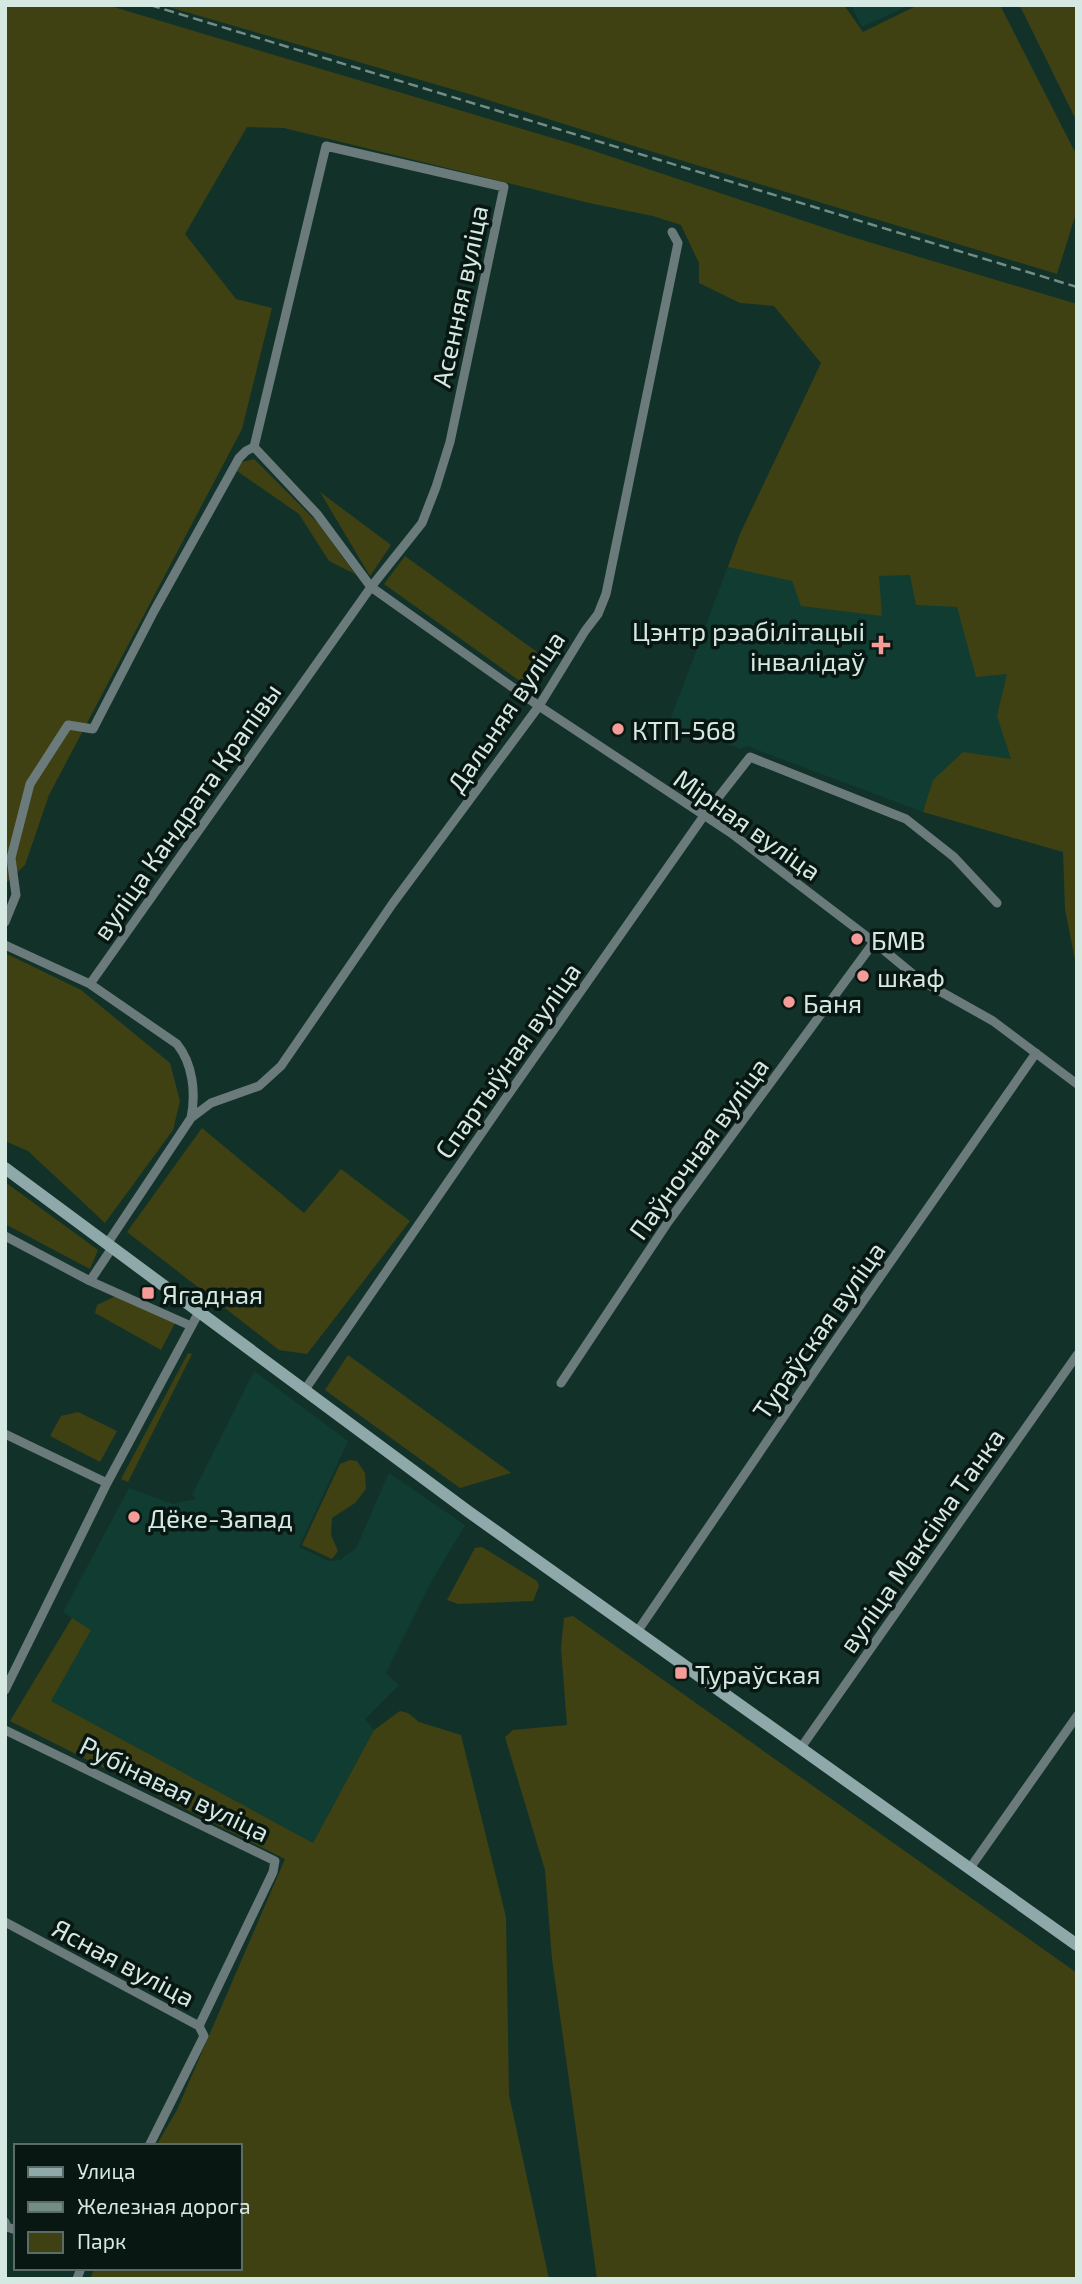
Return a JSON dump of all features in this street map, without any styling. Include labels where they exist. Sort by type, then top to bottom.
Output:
[{"type":"main road","points":[[5,1168],[304,1391],[1077,1945]]},
{"type":"street","name":"Асенняя вуліца","points":[[254,447],[326,146],[503,187],[450,442],[436,487],[422,523],[371,587]]},
{"type":"street","name":"Дальняя вуліца","points":[[191,1118],[211,1103],[259,1086],[281,1066],[393,903],[539,706],[584,631],[598,614],[606,594],[678,243],[672,232]]},
{"type":"street","name":"Мірная вуліца","points":[[254,447],[317,514],[371,587],[539,706],[731,833],[874,942],[920,981],[993,1021],[1077,1084]]},
{"type":"street","points":[[5,922],[16,895],[11,858],[30,784],[68,726],[93,729],[154,611],[239,458],[254,447]]},
{"type":"street","name":"вуліца Кандрата Крапівы","points":[[90,984],[371,587]]},
{"type":"street","name":"Спартыўная вуліца","points":[[304,1391],[503,1101],[704,817],[750,757],[906,819],[954,857],[997,903]]},
{"type":"street","name":"Паўночная вуліца","points":[[561,1383],[668,1222],[874,942]]},
{"type":"street","points":[[5,945],[90,984],[177,1044],[185,1054],[195,1100],[191,1118],[109,1246],[90,1281]]},
{"type":"street","name":"Тураўская вуліца","points":[[637,1632],[1036,1053]]},
{"type":"street","points":[[5,1236],[90,1281],[191,1326]]},
{"type":"street","points":[[5,1690],[107,1483],[199,1312]]},
{"type":"street","name":"вуліца Максіма Танка","points":[[800,1749],[1077,1355]]},
{"type":"street","points":[[5,1434],[107,1483]]},
{"type":"street","points":[[970,1868],[1077,1716]]},
{"type":"street","name":"Рубінавая вуліца","points":[[5,1730],[275,1861],[274,1872],[199,2026]]},
{"type":"street","name":"Ясная вуліца","points":[[5,1922],[199,2026],[204,2036],[150,2144]]},
{"type":"shaded area","points":[[851,5],[910,5],[862,27]]},
{"type":"shaded area","name":"Цэнтр рэабілітацыі інвалідаў","points":[[1063,358],[1063,852],[923,812],[747,746],[741,749],[669,723],[740,534]]},
{"type":"shaded area","points":[[254,1371],[348,1441],[299,1547],[328,1561],[340,1560],[356,1548],[389,1473],[465,1525],[430,1584],[386,1673],[399,1685],[365,1719],[374,1730],[313,1843],[50,1701],[90,1630],[63,1612],[129,1488],[173,1504],[196,1499],[192,1495]]},
{"type":"green space","points":[[5,5],[107,5],[576,145],[852,237],[1077,304],[1077,970],[1065,909],[1063,852],[923,812],[933,780],[963,752],[1011,759],[997,716],[1007,674],[976,677],[957,607],[916,605],[910,575],[879,576],[882,616],[801,606],[792,581],[728,567],[740,534],[821,363],[774,306],[740,303],[699,283],[699,263],[681,225],[284,128],[247,127],[185,234],[236,299],[272,308],[242,429],[49,795],[25,865],[5,884]]},
{"type":"green space","points":[[162,5],[844,5],[863,32],[918,5],[1000,5],[1077,156],[1077,210],[1057,274],[469,94]]},
{"type":"green space","points":[[1019,5],[1077,5],[1077,122],[1023,12]]},
{"type":"green space","points":[[254,459],[318,523],[355,574],[329,561],[299,514],[237,471],[242,462]]},
{"type":"green space","points":[[320,492],[391,545],[370,576]]},
{"type":"green space","points":[[405,556],[548,660],[531,689],[384,584]]},
{"type":"green space","points":[[5,953],[81,990],[170,1063],[180,1101],[173,1130],[105,1223],[28,1151],[5,1141]]},
{"type":"green space","points":[[202,1128],[304,1213],[341,1169],[410,1221],[307,1354],[279,1350],[127,1232]]},
{"type":"green space","points":[[5,1182],[98,1250],[90,1269],[5,1224]]},
{"type":"green space","points":[[116,1296],[175,1323],[161,1350],[95,1313],[97,1305]]},
{"type":"green space","points":[[188,1353],[192,1354],[128,1482],[121,1479]]},
{"type":"green space","points":[[348,1355],[511,1473],[460,1488],[325,1390]]},
{"type":"green space","points":[[78,1412],[117,1431],[100,1462],[50,1436],[61,1416]]},
{"type":"green space","points":[[350,1460],[357,1461],[365,1473],[366,1489],[355,1503],[332,1518],[331,1535],[338,1551],[332,1559],[302,1545],[340,1464]]},
{"type":"green space","points":[[482,1547],[537,1581],[539,1586],[533,1601],[458,1604],[447,1600],[475,1548]]},
{"type":"green space","points":[[573,1616],[1077,1973],[1077,2279],[597,2279],[552,1959],[545,1870],[505,1737],[513,1730],[567,1725],[561,1648],[564,1618]]},
{"type":"green space","points":[[72,1618],[91,1630],[51,1701],[313,1843],[374,1730],[400,1711],[408,1713],[419,1722],[461,1735],[506,1917],[509,2095],[549,2279],[90,2279],[94,2270],[242,2270],[242,2144],[157,2144],[177,2110],[285,1859],[10,1721]]},
{"type":"railway","points":[[150,5],[1077,287]]},
{"type":"place","name":"Цэнтр рэабілітацыі інвалідаў","points":[[881,645]]},
{"type":"place","name":"КТП-568","points":[[618,729]]},
{"type":"place","name":"БМВ","points":[[857,939]]},
{"type":"place","name":"шкаф","points":[[863,976]]},
{"type":"place","name":"Баня","points":[[789,1002]]},
{"type":"place","name":"Ягадная","points":[[148,1293]]},
{"type":"place","name":"Дёке-Запад","points":[[134,1517]]},
{"type":"place","name":"Тураўская","points":[[681,1673]]}]
